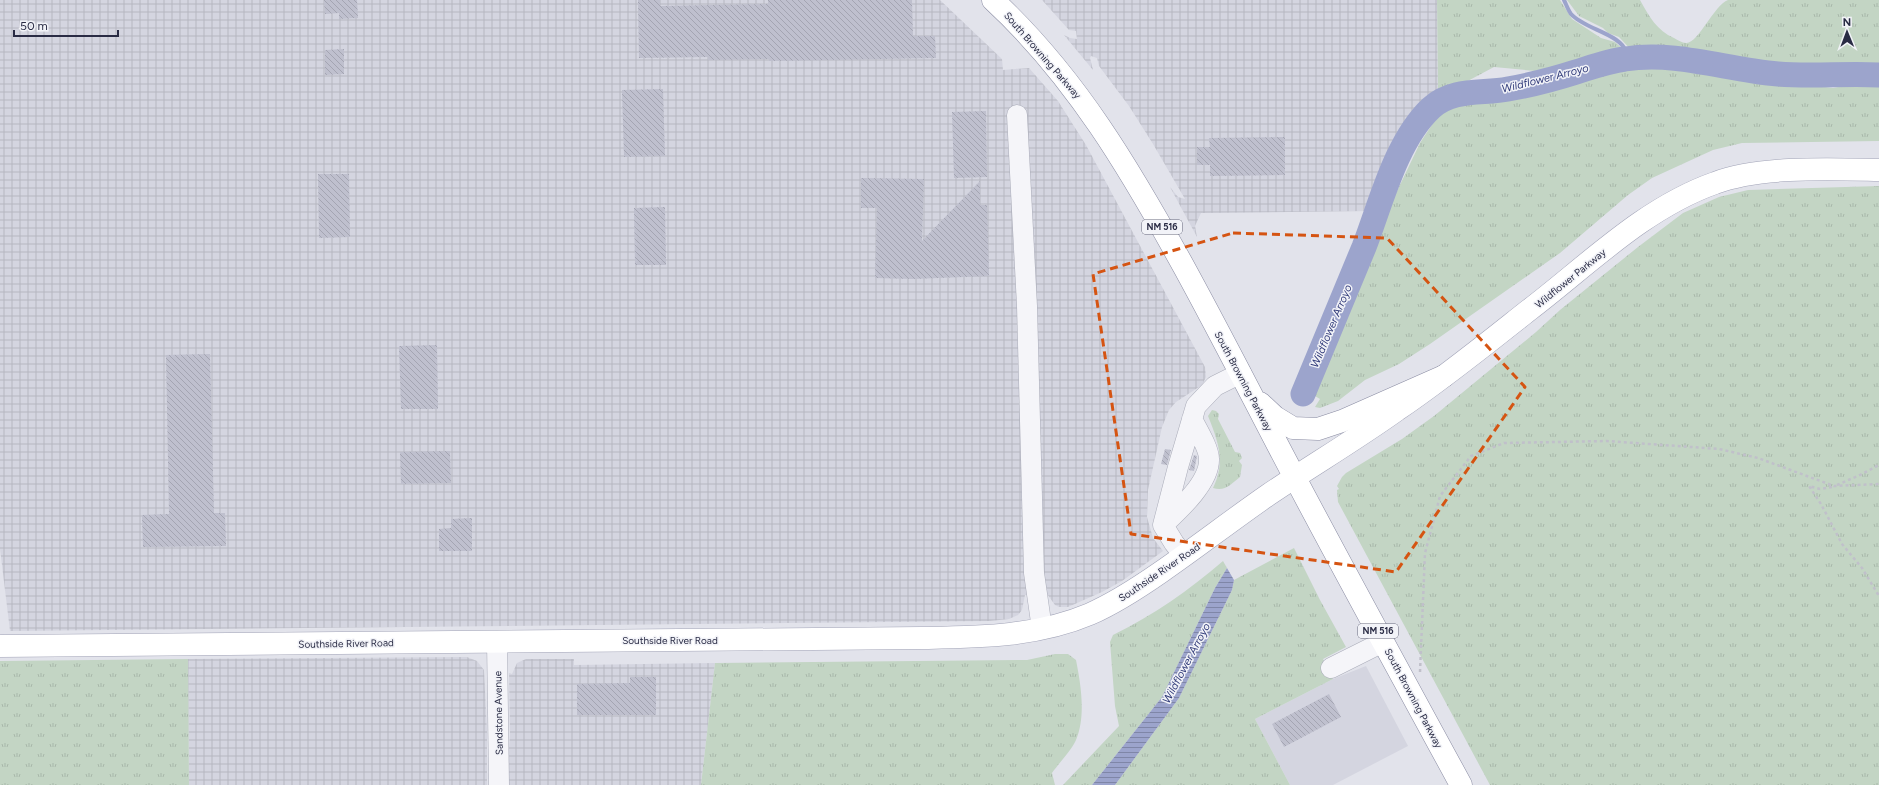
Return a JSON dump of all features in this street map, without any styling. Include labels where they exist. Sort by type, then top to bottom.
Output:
[{"type":"main road","name":"South Browning Parkway","points":[[993,0],[1038,47],[1080,97],[1131,172],[1461,785]]},
{"type":"main road","name":"Wildflower Parkway","points":[[1295,478],[1397,410],[1444,376],[1619,239],[1667,204],[1718,182],[1740,176],[1826,170],[1879,170]]},
{"type":"main road","points":[[1251,393],[1267,410],[1293,428],[1318,429],[1342,421],[1444,376]]},
{"type":"main road","name":"Southside River Road","points":[[0,646],[921,638],[995,636],[1042,629],[1089,614],[1111,604],[1132,592],[1295,478]]},
{"type":"street","points":[[1017,115],[1027,306],[1034,573],[1042,629]]},
{"type":"street","points":[[1184,556],[1163,525],[1196,406],[1215,386],[1241,374]]},
{"type":"street","points":[[1163,525],[1183,506],[1205,477],[1209,459],[1192,419]]},
{"type":"street","name":"Sandstone Avenue","points":[[497,641],[498,785]]},
{"type":"street","points":[[1331,668],[1383,642]]},
{"type":"path","points":[[1420,679],[1425,553],[1440,496],[1472,456],[1504,443],[1608,441],[1719,449],[1758,458],[1834,486],[1879,484]]},
{"type":"path","points":[[1879,465],[1860,476],[1834,486],[1820,489],[1809,486],[1821,504],[1842,544],[1862,568],[1879,596]]},
{"type":"highlighted area","points":[[1233,233],[1387,238],[1525,387],[1396,572],[1131,534],[1093,274]]},
{"type":"shaded area","points":[[0,0],[940,0],[1002,59],[1003,70],[1029,68],[1058,101],[1086,145],[1205,367],[1206,377],[1202,385],[1176,402],[1169,410],[1162,427],[1148,490],[1147,517],[1153,538],[1163,551],[1122,581],[1102,592],[1068,607],[1059,607],[1055,605],[1047,594],[1025,595],[1022,610],[1018,615],[1009,619],[990,621],[10,631],[0,549]]},
{"type":"shaded area","points":[[1042,0],[1437,0],[1438,90],[1420,104],[1397,135],[1386,154],[1367,211],[1201,213],[1195,226],[1197,237],[1170,187],[1178,197],[1185,199],[1129,106],[1099,66],[1097,58],[1091,56],[1090,58],[1093,70],[1064,35],[1077,39],[1076,31],[1069,30]]},
{"type":"shaded area","points":[[467,657],[477,661],[484,670],[487,732],[487,785],[189,785],[188,659]]},
{"type":"shaded area","points":[[526,659],[574,659],[574,665],[715,663],[701,785],[506,785],[510,735],[509,673],[512,674],[517,663]]},
{"type":"shaded area","points":[[1366,666],[1408,746],[1333,785],[1290,785],[1255,719],[1333,679]]},
{"type":"green space","points":[[1437,0],[1560,0],[1572,19],[1601,38],[1615,42],[1624,50],[1624,54],[1621,56],[1535,71],[1494,67],[1464,83],[1448,85],[1438,90]]},
{"type":"green space","points":[[1567,0],[1640,0],[1658,27],[1668,35],[1686,43],[1691,42],[1696,37],[1717,9],[1728,0],[1879,0],[1879,68],[1809,69],[1778,67],[1680,51],[1634,53],[1619,37],[1608,33],[1603,28],[1579,16]]},
{"type":"green space","points":[[1651,62],[1702,67],[1747,77],[1833,88],[1867,82],[1879,83],[1879,141],[1742,143],[1713,150],[1652,178],[1628,195],[1560,253],[1430,344],[1399,364],[1365,380],[1338,401],[1320,408],[1315,407],[1320,399],[1315,396],[1311,397],[1376,235],[1420,143],[1439,114],[1448,106],[1458,102],[1513,97],[1565,85],[1630,65]]},
{"type":"green space","points":[[1879,186],[1879,785],[1490,785],[1338,502],[1337,490],[1339,489],[1337,486],[1342,477],[1346,473],[1402,439],[1434,416],[1536,332],[1560,310],[1683,213],[1719,197],[1748,190]]},
{"type":"green space","points":[[1212,410],[1219,414],[1218,419],[1235,452],[1240,453],[1242,458],[1239,461],[1242,465],[1240,477],[1228,487],[1221,489],[1213,488],[1217,478],[1220,460],[1215,434],[1208,416]]},
{"type":"green space","points":[[1294,548],[1346,647],[1323,659],[1333,679],[1255,719],[1290,785],[1115,785],[1179,698],[1232,590],[1234,580]]},
{"type":"green space","points":[[1223,561],[1227,568],[1215,588],[1162,697],[1092,785],[1063,785],[1119,726],[1115,706],[1110,642],[1113,635],[1143,619],[1171,601]]},
{"type":"green space","points":[[1055,654],[1068,654],[1076,660],[1080,680],[1082,711],[1076,740],[1052,773],[1055,785],[701,785],[715,663],[1027,660]]},
{"type":"green space","points":[[188,659],[189,785],[0,785],[0,661]]},
{"type":"water","points":[[1227,568],[1234,580],[1232,590],[1179,698],[1115,785],[1092,785],[1162,697],[1215,588]]},
{"type":"building","points":[[324,0],[357,0],[358,18],[339,19],[339,13],[325,14]]},
{"type":"building","points":[[638,0],[660,0],[660,6],[768,4],[768,0],[912,0],[913,36],[935,36],[936,58],[769,61],[769,59],[708,60],[708,57],[639,58]]},
{"type":"building","points":[[344,49],[344,74],[325,75],[325,50]]},
{"type":"building","points":[[663,89],[665,156],[624,157],[622,90]]},
{"type":"building","points":[[986,111],[987,177],[954,178],[952,112]]},
{"type":"building","points":[[1285,137],[1285,175],[1210,176],[1210,165],[1197,165],[1197,147],[1210,147],[1209,138]]},
{"type":"building","points":[[318,174],[349,174],[350,237],[319,238]]},
{"type":"building","points":[[861,178],[924,179],[922,241],[980,181],[980,205],[987,205],[989,276],[913,279],[875,278],[877,208],[861,208]]},
{"type":"building","points":[[665,207],[666,265],[635,265],[634,208]]},
{"type":"building","points":[[437,345],[438,409],[401,409],[399,346]]},
{"type":"building","points":[[210,354],[214,513],[225,513],[226,546],[143,547],[142,515],[169,514],[166,355]]},
{"type":"building","points":[[1165,449],[1171,450],[1167,465],[1161,464]]},
{"type":"building","points":[[450,451],[451,483],[401,484],[400,452]]},
{"type":"building","points":[[1194,455],[1197,456],[1194,471],[1189,470]]},
{"type":"building","points":[[472,518],[472,551],[439,551],[439,529],[451,528],[451,519]]},
{"type":"building","points":[[630,677],[656,677],[656,715],[577,715],[577,684],[630,683]]},
{"type":"building","points":[[1329,694],[1341,717],[1284,747],[1272,724]]},
{"type":"waterway","points":[[1564,0],[1571,14],[1577,19],[1584,24],[1610,36],[1623,46],[1626,52],[1624,59]]},
{"type":"waterway","name":"Wildflower Arroyo","points":[[1303,394],[1364,247],[1383,192],[1399,155],[1408,137],[1431,108],[1449,97],[1534,84],[1612,61],[1644,57],[1683,59],[1778,74],[1879,75]]}]
